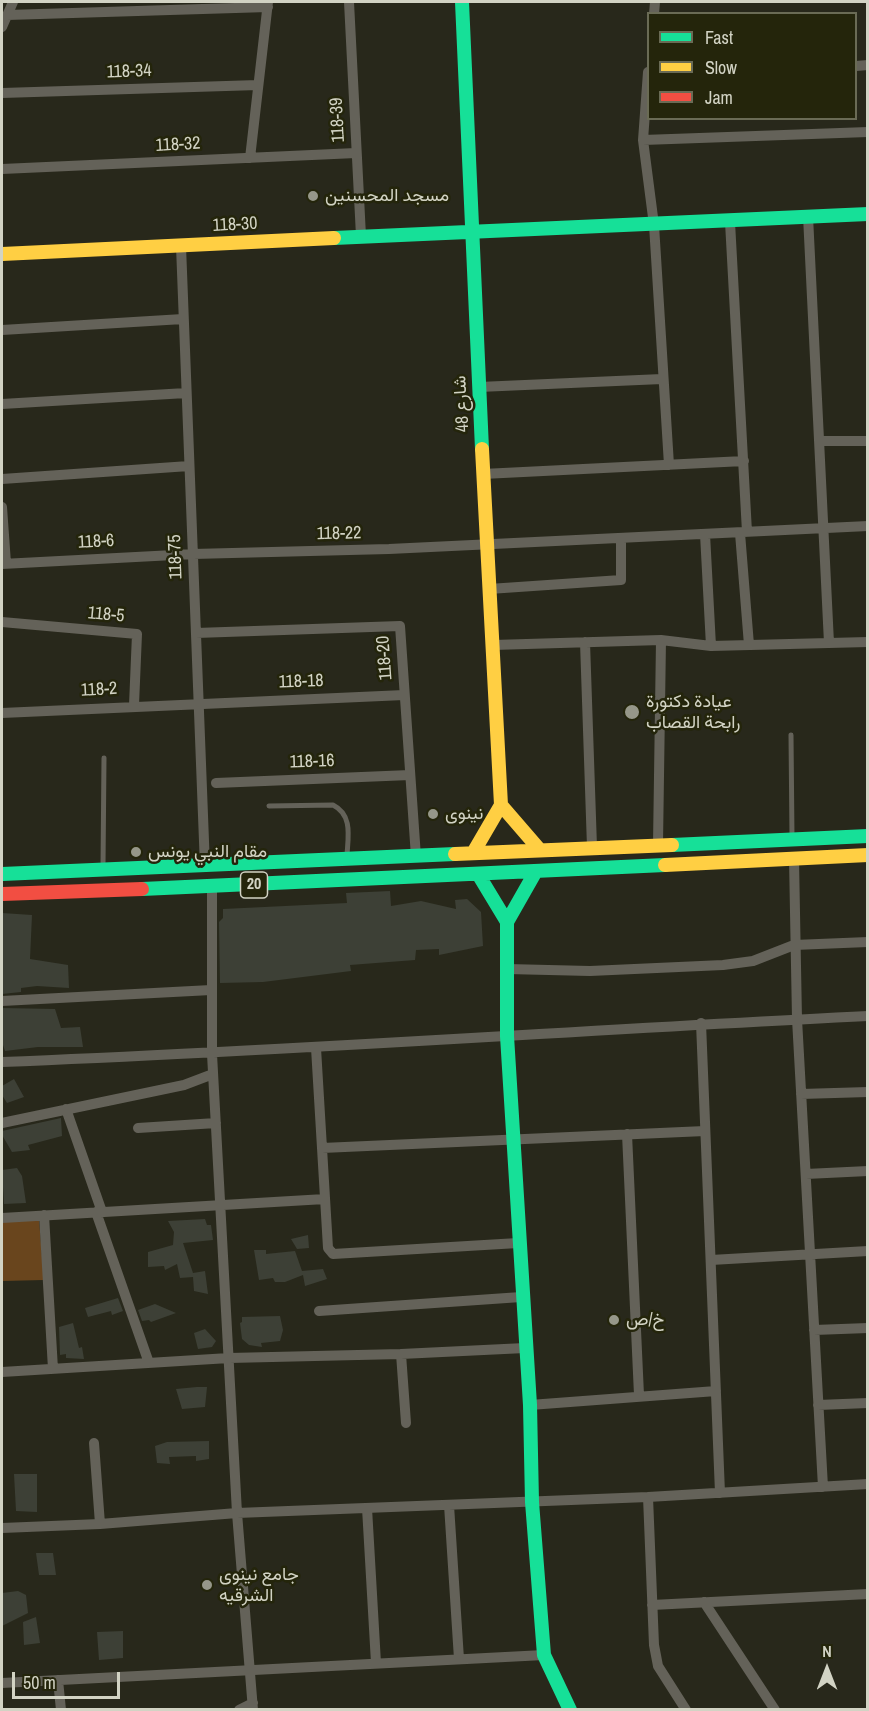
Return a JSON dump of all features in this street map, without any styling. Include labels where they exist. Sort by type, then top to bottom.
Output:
[{"type":"street","points":[[2,27],[13,2]]},
{"type":"street","name":"118-39","points":[[349,2],[361,237]]},
{"type":"street","name":"شارع 48","points":[[462,2],[486,544],[501,805]]},
{"type":"street","points":[[7,15],[268,4],[250,158]]},
{"type":"street","name":"118-34","points":[[2,93],[258,85]]},
{"type":"street","points":[[647,90],[644,140],[654,225],[669,465]]},
{"type":"street","points":[[644,140],[867,132]]},
{"type":"street","name":"118-32","points":[[2,169],[356,153]]},
{"type":"street","name":"118-30","points":[[2,254],[867,214]]},
{"type":"street","points":[[808,216],[829,644]]},
{"type":"street","points":[[730,222],[744,461],[744,532],[749,645]]},
{"type":"street","name":"118-75","points":[[181,246],[205,867]]},
{"type":"street","points":[[2,330],[183,319]]},
{"type":"street","points":[[479,387],[662,379]]},
{"type":"street","points":[[2,404],[186,393]]},
{"type":"street","points":[[819,441],[867,441]]},
{"type":"street","points":[[483,474],[744,461]]},
{"type":"street","points":[[2,479],[189,466]]},
{"type":"street","points":[[2,507],[4,563]]},
{"type":"street","name":"118-22","points":[[193,554],[486,544],[867,526]]},
{"type":"street","points":[[705,534],[711,646]]},
{"type":"street","points":[[489,589],[621,580],[621,538]]},
{"type":"street","name":"118-6","points":[[4,563],[193,554]]},
{"type":"street","name":"118-5","points":[[2,622],[137,634],[134,705]]},
{"type":"street","name":"118-20","points":[[196,633],[400,626],[416,857]]},
{"type":"street","points":[[493,645],[661,640],[711,646],[867,642]]},
{"type":"street","points":[[658,844],[661,640]]},
{"type":"street","points":[[585,642],[592,847]]},
{"type":"street","name":"118-18","points":[[198,702],[404,694]]},
{"type":"street","name":"118-2","points":[[2,713],[198,702]]},
{"type":"street","name":"118-16","points":[[216,783],[410,775]]},
{"type":"street","points":[[473,853],[501,805],[539,849],[867,836]]},
{"type":"street","name":"20","points":[[2,874],[205,867],[539,849]]},
{"type":"street","points":[[570,1710],[544,1655],[532,1502],[530,1405],[521,1297],[507,1036],[507,922],[536,871],[867,855]]},
{"type":"street","points":[[794,859],[796,1019],[823,1486]]},
{"type":"street","name":"20","points":[[2,894],[212,887],[536,871]]},
{"type":"street","points":[[478,874],[507,922]]},
{"type":"street","points":[[212,887],[213,1074],[237,1513],[253,1706],[238,1710]]},
{"type":"street","points":[[507,969],[590,971],[723,965],[753,961],[794,945],[867,942]]},
{"type":"street","points":[[2,1001],[211,990]]},
{"type":"street","points":[[2,1062],[212,1054],[701,1023],[867,1016]]},
{"type":"street","points":[[701,1023],[720,1493]]},
{"type":"street","points":[[316,1048],[328,1248],[333,1254],[518,1243]]},
{"type":"street","points":[[2,1123],[184,1084],[213,1074]]},
{"type":"street","points":[[801,1094],[867,1092]]},
{"type":"street","points":[[66,1109],[149,1363]]},
{"type":"street","points":[[138,1128],[216,1123]]},
{"type":"street","points":[[322,1148],[705,1131]]},
{"type":"street","points":[[627,1134],[639,1395]]},
{"type":"street","points":[[806,1173],[867,1171]]},
{"type":"street","points":[[2,1218],[325,1199]]},
{"type":"street","points":[[45,1215],[53,1369]]},
{"type":"street","points":[[711,1260],[867,1251]]},
{"type":"street","points":[[319,1311],[521,1297]]},
{"type":"street","points":[[814,1330],[867,1328]]},
{"type":"street","points":[[2,1372],[229,1358],[401,1354],[525,1348]]},
{"type":"street","points":[[401,1354],[406,1423]]},
{"type":"street","points":[[530,1405],[716,1391]]},
{"type":"street","points":[[818,1405],[867,1403]]},
{"type":"street","points":[[94,1443],[100,1524]]},
{"type":"street","points":[[2,1528],[100,1524],[237,1513],[648,1497],[867,1484]]},
{"type":"street","points":[[648,1497],[654,1645],[658,1666],[686,1710]]},
{"type":"street","points":[[449,1505],[459,1659]]},
{"type":"street","points":[[367,1508],[376,1663]]},
{"type":"street","points":[[652,1605],[867,1594]]},
{"type":"street","points":[[704,1602],[775,1710]]},
{"type":"street","points":[[2,1683],[544,1655]]},
{"type":"street","points":[[58,1680],[61,1710]]},
{"type":"lane","points":[[792,735],[792,839]]},
{"type":"lane","points":[[103,871],[105,758]]},
{"type":"lane","points":[[268,806],[333,805],[340,808],[346,817],[348,829],[347,860]]},
{"type":"lane","points":[[2,869],[2,874]]},
{"type":"shaded area","points":[[39,1220],[44,1280],[2,1281],[2,1222]]},
{"type":"building","points":[[390,891],[391,906],[421,901],[456,909],[455,900],[467,899],[481,912],[483,946],[439,955],[439,949],[416,950],[415,960],[350,965],[351,971],[263,982],[220,983],[219,922],[223,918],[223,909],[347,903],[346,893]]},
{"type":"building","points":[[2,913],[32,915],[30,959],[68,965],[69,988],[37,986],[21,988],[21,992],[2,994]]},
{"type":"building","points":[[2,1008],[55,1009],[61,1028],[80,1027],[83,1047],[38,1047],[5,1051],[2,1042]]},
{"type":"building","points":[[14,1079],[24,1097],[7,1103],[2,1095],[2,1086]]},
{"type":"building","points":[[61,1118],[62,1136],[28,1145],[30,1150],[12,1152],[2,1135],[2,1131]]},
{"type":"building","points":[[17,1168],[22,1176],[26,1203],[4,1204],[2,1170]]},
{"type":"building","points":[[205,1219],[207,1225],[211,1225],[213,1240],[183,1243],[193,1273],[205,1271],[208,1294],[194,1291],[193,1277],[180,1278],[177,1264],[165,1270],[164,1266],[148,1267],[148,1252],[173,1245],[174,1232],[168,1221]]},
{"type":"building","points":[[308,1235],[309,1248],[297,1249],[291,1239]]},
{"type":"building","points":[[254,1250],[266,1250],[266,1254],[295,1251],[302,1271],[323,1269],[327,1279],[305,1286],[303,1275],[285,1282],[275,1282],[273,1278],[259,1280]]},
{"type":"building","points":[[118,1298],[123,1311],[112,1315],[111,1311],[88,1317],[85,1308]]},
{"type":"building","points":[[155,1304],[176,1313],[151,1322],[142,1321],[138,1310]]},
{"type":"building","points":[[280,1316],[283,1330],[280,1341],[261,1343],[262,1347],[249,1345],[242,1339],[240,1323],[242,1317]]},
{"type":"building","points":[[73,1323],[84,1359],[66,1358],[66,1354],[60,1355],[59,1327]]},
{"type":"building","points":[[205,1329],[216,1341],[212,1347],[198,1349],[194,1333]]},
{"type":"building","points":[[207,1387],[205,1407],[182,1409],[176,1389]]},
{"type":"building","points":[[209,1441],[209,1459],[196,1461],[196,1456],[169,1457],[170,1464],[157,1463],[155,1446],[167,1442]]},
{"type":"building","points":[[14,1474],[37,1474],[37,1512],[16,1511]]},
{"type":"building","points":[[36,1553],[53,1553],[56,1575],[39,1575]]},
{"type":"building","points":[[18,1591],[26,1595],[28,1613],[2,1626],[2,1593]]},
{"type":"building","points":[[36,1617],[40,1643],[24,1645],[23,1622]]},
{"type":"building","points":[[123,1631],[123,1658],[99,1660],[97,1632]]},
{"type":"traffic: fast","points":[[462,2],[482,449]]},
{"type":"traffic: fast","points":[[334,238],[868,214]]},
{"type":"traffic: fast","points":[[672,845],[868,836]]},
{"type":"traffic: fast","points":[[2,874],[455,854]]},
{"type":"traffic: fast","points":[[142,889],[665,865]]},
{"type":"traffic: fast","points":[[536,871],[507,922],[507,1036],[530,1405],[532,1502],[544,1655],[570,1710]]},
{"type":"traffic: fast","points":[[478,874],[507,922]]},
{"type":"traffic: slow","points":[[2,254],[334,238]]},
{"type":"traffic: slow","points":[[482,449],[501,805]]},
{"type":"traffic: slow","points":[[501,805],[539,849]]},
{"type":"traffic: slow","points":[[473,853],[501,805]]},
{"type":"traffic: slow","points":[[455,854],[672,845]]},
{"type":"traffic: slow","points":[[665,865],[868,855]]},
{"type":"traffic: jam","points":[[2,894],[142,889]]},
{"type":"place","name":"مسجد المحسنين","points":[[313,196]]},
{"type":"place","name":"عيادة دكتورة رابحة القصاب","points":[[632,712]]},
{"type":"place","name":"نينوى","points":[[433,814]]},
{"type":"place","name":"مقام النبي يونس","points":[[136,852]]},
{"type":"place","name":"خ/ص","points":[[614,1320]]},
{"type":"place","name":"جامع نينوى الشرقيه","points":[[207,1585]]}]
